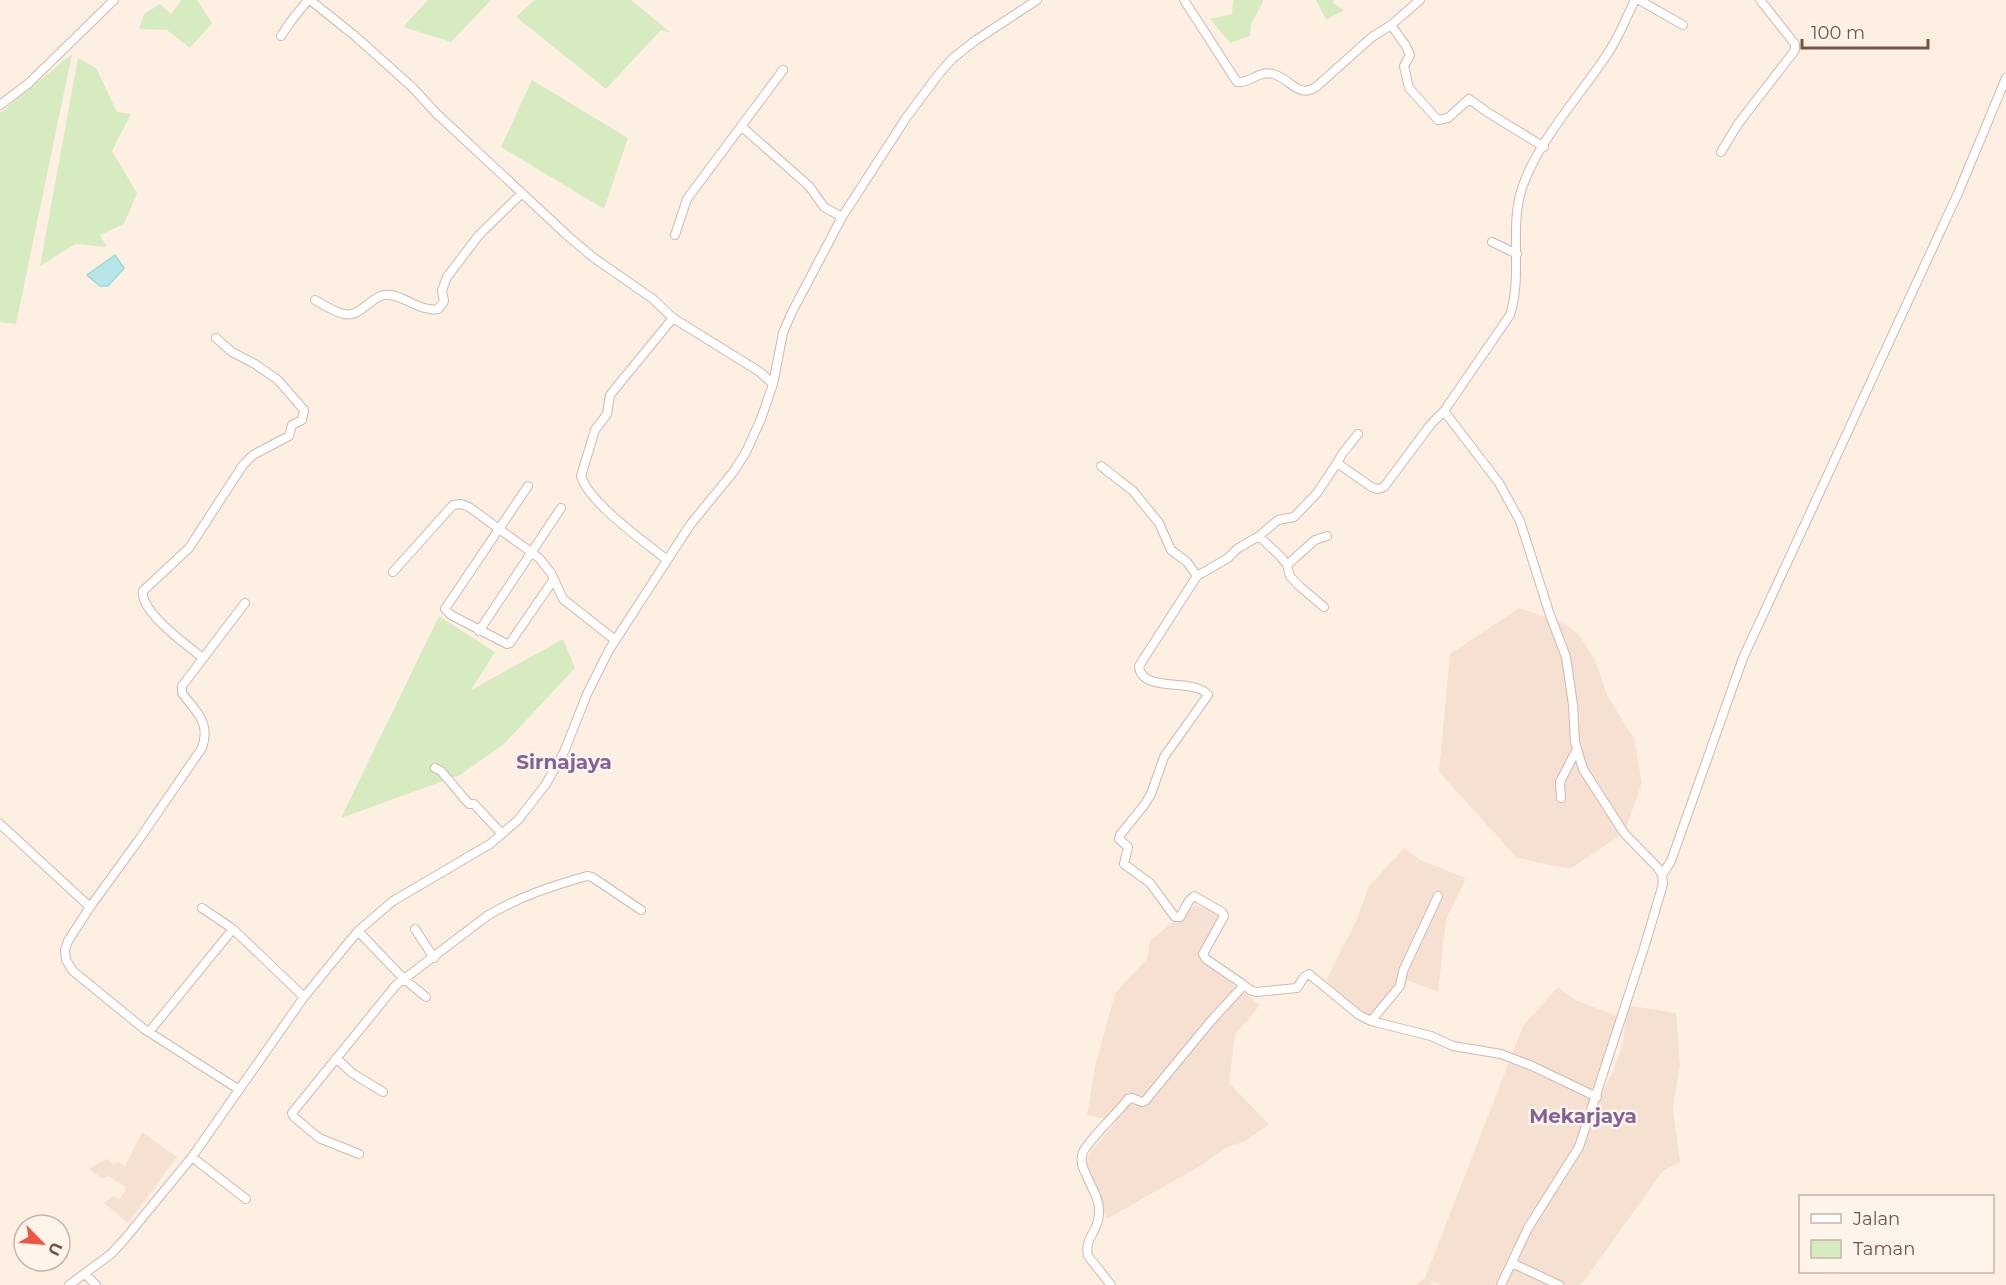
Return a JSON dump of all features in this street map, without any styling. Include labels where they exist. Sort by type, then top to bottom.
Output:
[{"type":"street","points":[[0,105],[29,83],[114,0]]},
{"type":"street","points":[[281,36],[309,0],[356,36],[412,87],[521,194],[594,258],[637,287],[673,318],[760,372],[773,384]]},
{"type":"street","points":[[69,1285],[111,1254],[192,1157],[304,997],[358,931],[393,901],[426,880],[460,863],[502,834],[518,820],[546,784],[564,752],[595,675],[615,640],[690,525],[741,462],[761,419],[773,384],[783,333],[790,314],[842,217],[906,118],[953,58],[1037,0]]},
{"type":"street","points":[[1184,0],[1237,82],[1245,82],[1261,73],[1270,73],[1278,75],[1300,91],[1306,92],[1316,87],[1372,37],[1391,26],[1420,0]]},
{"type":"street","points":[[1337,463],[1373,488],[1384,487],[1431,424],[1444,411],[1510,315],[1513,306],[1520,195],[1528,175],[1544,147],[1609,53],[1637,0],[1683,25]]},
{"type":"street","points":[[1721,152],[1738,124],[1795,50],[1795,44],[1761,0]]},
{"type":"street","points":[[1391,26],[1410,55],[1404,66],[1409,88],[1438,120],[1448,118],[1469,99],[1544,147]]},
{"type":"street","points":[[675,235],[687,199],[783,70]]},
{"type":"street","points":[[1501,1285],[1537,1214],[1574,1157],[1597,1097],[1662,892],[1662,875],[1671,861],[1743,658],[1959,190],[2006,78]]},
{"type":"street","points":[[741,126],[810,186],[824,207],[842,217]]},
{"type":"street","points":[[315,300],[345,314],[359,311],[382,295],[391,295],[424,308],[438,309],[444,301],[442,290],[447,277],[479,235],[521,194]]},
{"type":"street","points":[[1492,243],[1517,254]]},
{"type":"street","points":[[667,560],[616,518],[587,489],[581,476],[595,430],[607,414],[610,395],[673,318]]},
{"type":"street","points":[[202,658],[157,619],[142,598],[143,591],[189,548],[243,465],[253,455],[289,436],[292,425],[302,420],[304,414],[304,410],[278,380],[232,352],[216,338]]},
{"type":"street","points":[[1444,411],[1499,483],[1520,521],[1566,657],[1574,705],[1577,751],[1589,782],[1624,833],[1662,875]]},
{"type":"street","points":[[1358,434],[1317,493],[1294,517],[1278,520],[1259,536],[1197,576],[1144,656],[1139,666],[1144,676],[1156,683],[1201,689],[1208,695],[1164,757],[1151,794],[1145,804],[1122,832],[1119,839],[1128,847],[1124,864],[1150,882],[1175,917],[1180,917],[1194,896],[1224,914],[1203,954],[1206,959],[1250,990],[1256,992],[1297,988],[1304,977],[1309,974],[1359,1015],[1371,1021],[1431,1036],[1453,1046],[1512,1058],[1597,1097]]},
{"type":"street","points":[[1101,466],[1133,491],[1159,524],[1171,550],[1186,562],[1197,576]]},
{"type":"street","points":[[528,486],[445,609],[502,643],[510,642],[554,579]]},
{"type":"street","points":[[393,572],[453,505],[461,504],[469,507],[547,566],[563,599],[615,640]]},
{"type":"street","points":[[479,631],[561,508]]},
{"type":"street","points":[[1259,536],[1276,550],[1287,565],[1290,576],[1324,607]]},
{"type":"street","points":[[1287,565],[1311,544],[1327,536]]},
{"type":"street","points":[[238,1089],[148,1032],[73,970],[66,960],[65,950],[68,941],[90,907],[138,842],[202,748],[206,736],[204,723],[181,690],[202,658],[245,603]]},
{"type":"street","points":[[1561,798],[1560,782],[1577,751]]},
{"type":"street","points":[[435,768],[441,771],[469,804],[474,804],[502,834]]},
{"type":"street","points":[[0,824],[90,907]]},
{"type":"street","points":[[359,1154],[319,1138],[292,1115],[387,994],[404,979],[501,907],[556,884],[592,876],[641,910]]},
{"type":"street","points":[[1371,1021],[1400,986],[1403,971],[1438,896]]},
{"type":"street","points":[[202,908],[233,929],[304,997]]},
{"type":"street","points":[[148,1032],[233,929]]},
{"type":"street","points":[[415,929],[434,958]]},
{"type":"street","points":[[358,931],[404,979],[426,997]]},
{"type":"street","points":[[1111,1285],[1088,1256],[1086,1250],[1087,1241],[1097,1227],[1099,1213],[1098,1198],[1081,1164],[1083,1152],[1128,1099],[1145,1101],[1210,1022],[1244,985]]},
{"type":"street","points":[[336,1058],[352,1073],[383,1092]]},
{"type":"street","points":[[192,1157],[246,1199]]},
{"type":"street","points":[[1512,1263],[1559,1285]]},
{"type":"street","points":[[85,1274],[96,1285]]},
{"type":"shaded area","points":[[1519,608],[1564,623],[1580,636],[1595,660],[1607,695],[1634,739],[1642,783],[1624,833],[1570,869],[1517,858],[1439,772],[1450,654]]},
{"type":"shaded area","points":[[1404,848],[1420,860],[1466,878],[1446,920],[1438,992],[1402,978],[1386,1004],[1366,1018],[1326,980],[1357,919],[1369,886]]},
{"type":"shaded area","points":[[1195,905],[1224,914],[1206,959],[1239,991],[1208,1031],[1243,992],[1260,1005],[1235,1035],[1229,1083],[1269,1124],[1246,1141],[1225,1148],[1205,1163],[1107,1219],[1081,1164],[1124,1112],[1112,1120],[1087,1115],[1095,1067],[1115,993],[1147,959],[1150,940]]},
{"type":"shaded area","points":[[1558,987],[1575,1000],[1620,1017],[1598,1087],[1594,1086],[1584,1090],[1597,1097],[1591,1113],[1613,1072],[1624,1040],[1625,1005],[1676,1013],[1680,1066],[1673,1108],[1680,1162],[1663,1171],[1581,1285],[1502,1285],[1552,1188],[1522,1229],[1495,1285],[1441,1285],[1428,1280],[1434,1285],[1415,1285],[1425,1278],[1523,1026]]},
{"type":"shaded area","points":[[142,1132],[177,1157],[128,1223],[104,1203],[112,1196],[120,1199],[126,1187],[108,1176],[102,1179],[89,1169],[108,1159],[113,1165],[119,1162],[125,1166]]},
{"type":"green space","points":[[181,0],[197,0],[212,23],[190,48],[167,30],[139,29],[144,14],[160,4],[171,14]]},
{"type":"green space","points":[[428,0],[491,0],[451,42],[403,27]]},
{"type":"green space","points":[[534,0],[631,0],[671,33],[661,30],[606,89],[516,17]]},
{"type":"green space","points":[[1233,0],[1263,0],[1263,2],[1251,24],[1250,36],[1230,43],[1210,19],[1232,14]]},
{"type":"green space","points":[[1316,0],[1334,0],[1333,3],[1344,10],[1326,20]]},
{"type":"green space","points":[[72,54],[16,324],[0,322],[0,113]]},
{"type":"green space","points":[[78,58],[96,68],[117,112],[131,114],[112,151],[137,193],[124,224],[100,235],[107,247],[75,244],[40,266]]},
{"type":"green space","points":[[532,80],[628,138],[604,209],[501,147]]},
{"type":"green space","points":[[439,616],[495,652],[471,690],[563,639],[575,668],[504,744],[460,775],[341,818]]},
{"type":"water","points":[[115,255],[124,268],[108,286],[100,286],[87,275]]},
{"type":"district","name":"Sirnajaya","points":[[564,762]]},
{"type":"district","name":"Mekarjaya","points":[[1583,1116]]}]
